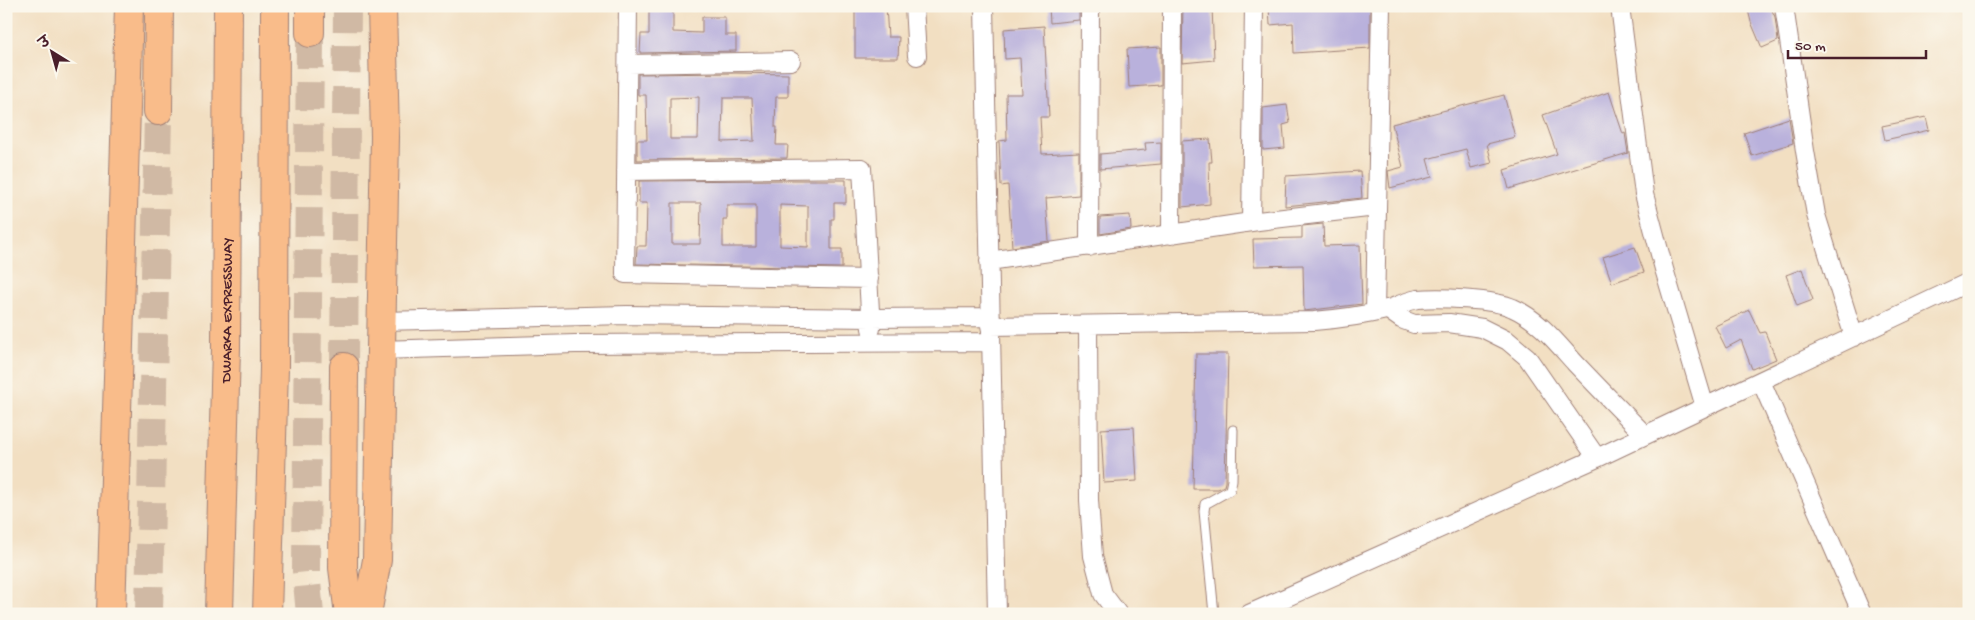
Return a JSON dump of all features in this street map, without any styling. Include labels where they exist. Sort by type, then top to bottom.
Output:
[{"type":"highway","points":[[111,614],[129,6]]},
{"type":"highway","points":[[158,111],[159,6]]},
{"type":"highway","name":"DWARKA EXPRESSWAY","points":[[219,614],[226,348],[228,6]]},
{"type":"highway","points":[[267,614],[274,368],[275,6]]},
{"type":"highway","points":[[310,6],[310,33]]},
{"type":"highway","points":[[367,614],[378,560],[385,137],[382,6]]},
{"type":"highway","points":[[344,367],[343,568],[349,614]]},
{"type":"street","points":[[628,6],[625,274],[868,280]]},
{"type":"street","points":[[914,6],[916,56]]},
{"type":"street","points":[[984,6],[997,614]]},
{"type":"street","points":[[1089,247],[1090,6]]},
{"type":"street","points":[[1171,234],[1172,6]]},
{"type":"street","points":[[1251,222],[1254,6]]},
{"type":"street","points":[[1381,6],[1376,207],[1381,310]]},
{"type":"street","points":[[1620,6],[1644,194],[1705,407]]},
{"type":"street","points":[[1784,6],[1816,215],[1854,337]]},
{"type":"street","points":[[628,64],[791,61]]},
{"type":"street","points":[[626,171],[862,168],[871,343]]},
{"type":"street","points":[[989,261],[1251,222],[1376,207]]},
{"type":"street","points":[[1249,614],[1596,458],[1969,282]]},
{"type":"street","points":[[380,350],[575,344],[871,343],[990,328],[1314,321],[1348,318],[1419,299],[1458,300],[1500,304],[1513,308],[1532,320],[1549,335],[1644,434]]},
{"type":"street","points":[[1381,310],[1414,324],[1449,323],[1482,328],[1508,341],[1527,357],[1596,458]]},
{"type":"street","points":[[382,321],[627,315],[871,318],[990,328]]},
{"type":"street","points":[[1088,325],[1089,500],[1093,556],[1103,594],[1118,614]]},
{"type":"street","points":[[1761,381],[1862,614]]},
{"type":"lane","points":[[1214,614],[1204,511],[1206,504],[1230,490],[1233,430]]},
{"type":"building","points":[[649,6],[673,6],[673,32],[702,33],[702,17],[725,17],[725,35],[736,35],[736,51],[640,53],[641,34],[649,34]]},
{"type":"building","points":[[855,6],[886,6],[888,37],[899,37],[898,58],[855,58]]},
{"type":"building","points":[[1049,6],[1079,6],[1079,20],[1050,23]]},
{"type":"building","points":[[1183,6],[1212,6],[1214,60],[1182,63]]},
{"type":"building","points":[[1269,6],[1370,6],[1370,48],[1294,53],[1293,23],[1270,25]]},
{"type":"building","points":[[1747,6],[1770,6],[1775,17],[1778,41],[1762,48],[1751,22]]},
{"type":"building","points":[[1044,26],[1049,117],[1040,117],[1042,154],[1079,152],[1079,195],[1046,198],[1049,241],[1012,247],[1008,185],[1001,186],[999,141],[1007,140],[1006,94],[1022,94],[1020,58],[1005,59],[1004,29]]},
{"type":"building","points":[[1161,47],[1161,85],[1129,87],[1127,49]]},
{"type":"building","points":[[638,74],[788,74],[788,97],[776,97],[775,127],[777,127],[776,145],[788,145],[787,158],[637,160],[637,140],[647,140],[646,95],[638,95]],"holes":[[[699,97],[698,139],[670,139],[670,98]],[[723,98],[752,98],[754,141],[722,142]]]},
{"type":"building","points":[[1609,92],[1623,134],[1625,133],[1628,153],[1509,189],[1504,170],[1557,154],[1543,115]]},
{"type":"building","points":[[1504,95],[1515,137],[1487,144],[1492,163],[1471,168],[1466,149],[1427,159],[1432,177],[1390,188],[1388,171],[1403,167],[1392,124]]},
{"type":"building","points":[[1287,105],[1290,123],[1283,125],[1285,148],[1263,150],[1263,108]]},
{"type":"building","points":[[1926,117],[1929,130],[1885,140],[1882,126]]},
{"type":"building","points":[[1789,118],[1793,143],[1752,156],[1744,133]]},
{"type":"building","points":[[1210,139],[1212,162],[1209,162],[1210,204],[1182,207],[1182,141]]},
{"type":"building","points":[[1161,142],[1161,164],[1100,169],[1100,154],[1146,150],[1145,143]]},
{"type":"building","points":[[1360,171],[1362,198],[1285,206],[1286,176]]},
{"type":"building","points":[[846,180],[846,203],[834,203],[834,219],[831,219],[831,249],[842,249],[842,268],[636,264],[637,246],[646,246],[647,203],[639,203],[639,181]],"holes":[[[672,203],[701,203],[700,244],[672,244]],[[727,205],[756,205],[756,247],[723,247],[723,219],[727,219]],[[780,205],[808,206],[808,247],[780,246]]]},
{"type":"building","points":[[1130,215],[1131,229],[1100,234],[1100,217]]},
{"type":"building","points":[[1323,224],[1324,246],[1360,245],[1362,304],[1304,311],[1303,265],[1254,266],[1253,239],[1302,238],[1302,226]]},
{"type":"building","points":[[1635,247],[1644,272],[1612,283],[1603,257]]},
{"type":"building","points":[[1802,269],[1813,300],[1797,306],[1786,275]]},
{"type":"building","points":[[1749,310],[1760,333],[1765,332],[1776,359],[1752,369],[1741,340],[1726,348],[1715,326]]},
{"type":"building","points":[[1196,354],[1228,354],[1225,482],[1224,486],[1218,489],[1193,489]]},
{"type":"building","points":[[1134,427],[1137,481],[1104,483],[1101,429]]},
{"type":"tunnel","points":[[344,367],[347,6]]},
{"type":"tunnel","points":[[310,33],[306,572],[310,614]]},
{"type":"tunnel","points":[[149,614],[158,111]]}]
